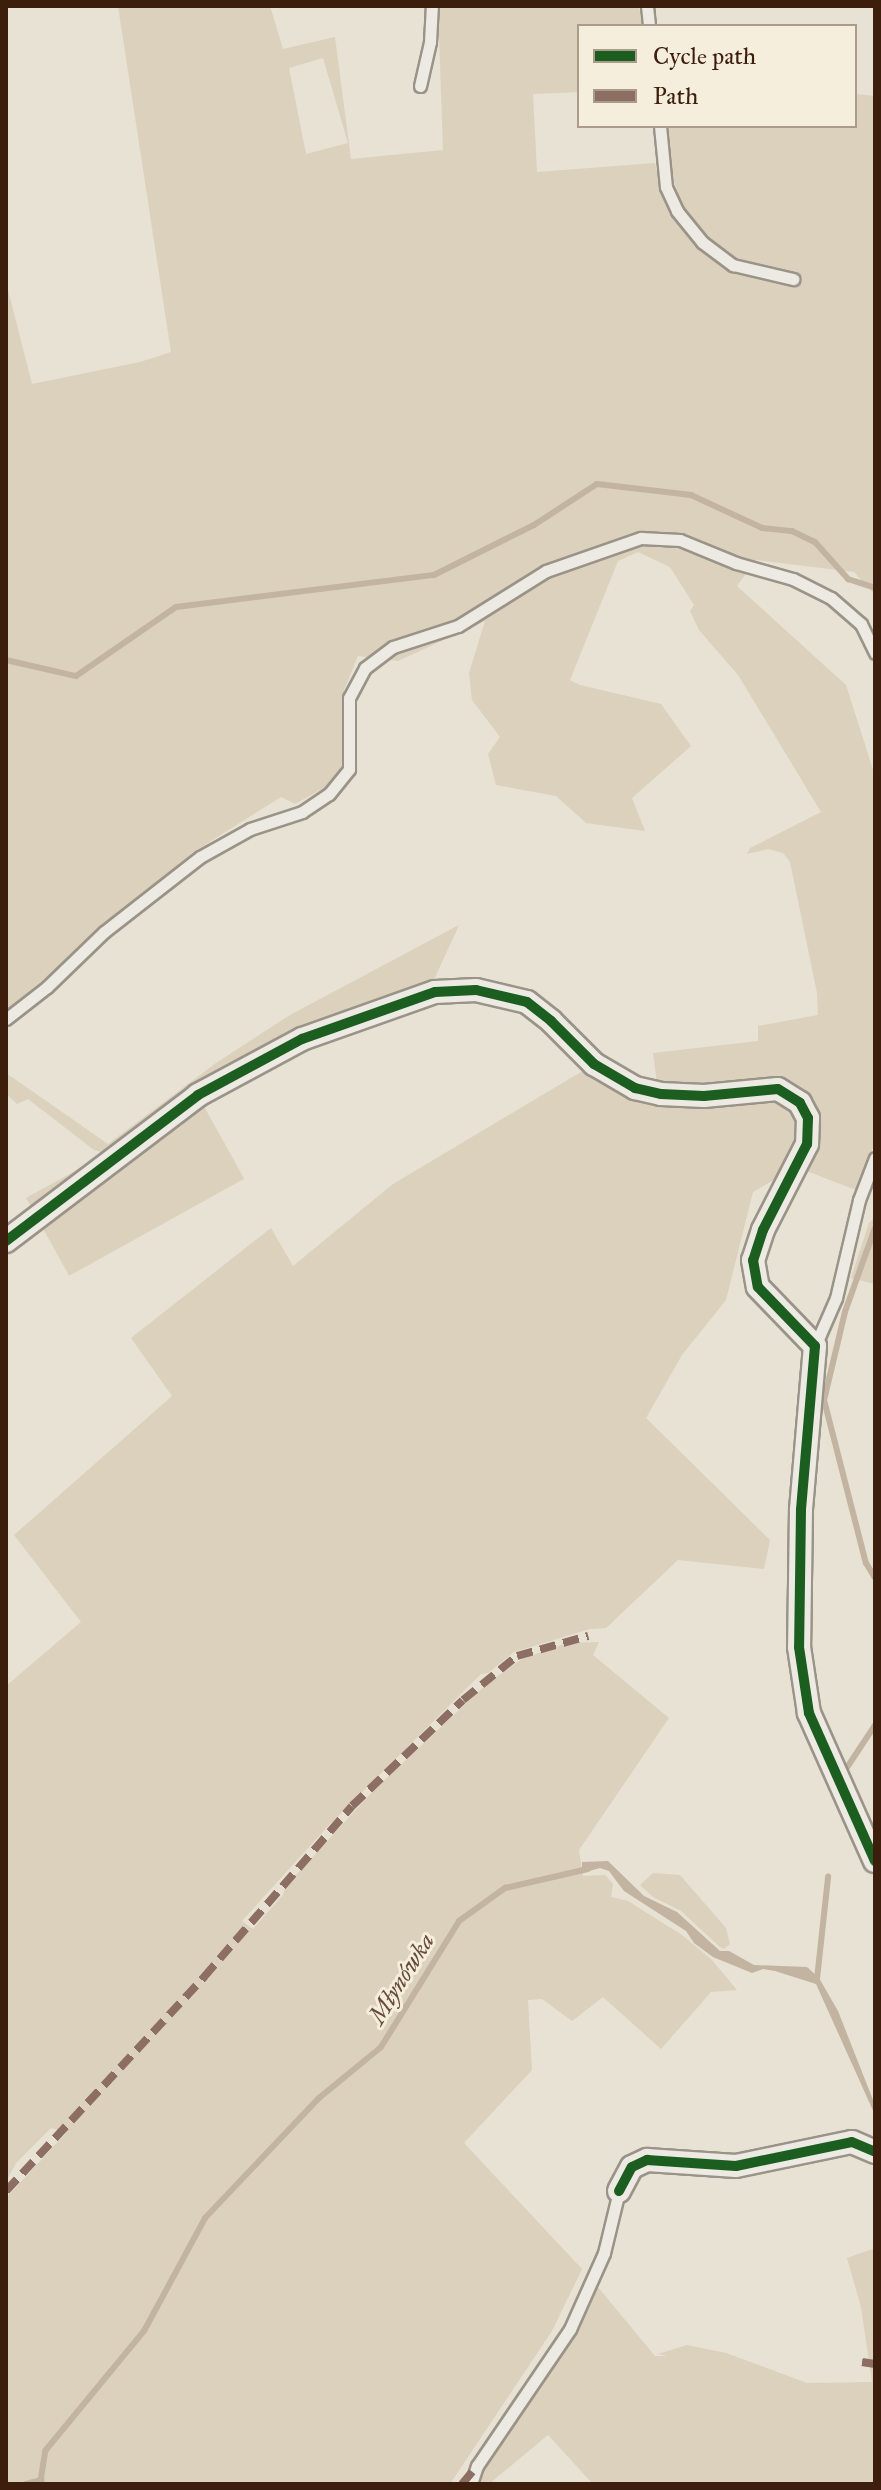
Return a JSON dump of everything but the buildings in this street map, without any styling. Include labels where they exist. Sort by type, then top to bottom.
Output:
[{"type":"street","points":[[6,1241],[151,1129],[224,1081],[302,1039],[435,992],[476,990],[527,1002],[594,1064],[635,1088],[661,1094],[704,1096],[778,1089],[800,1103],[808,1118],[807,1144],[763,1230],[753,1260],[758,1287],[815,1346],[801,1510],[799,1647],[809,1713],[875,1861]]},
{"type":"street","points":[[619,2191],[632,2167],[647,2160],[736,2166],[852,2142],[875,2152]]},
{"type":"lane","points":[[420,86],[430,42],[432,6]]},
{"type":"lane","points":[[660,128],[666,187],[677,211],[702,242],[733,265],[793,279]]},
{"type":"lane","points":[[6,1019],[47,987],[104,932],[200,857],[250,829],[302,812],[329,794],[349,769],[349,698],[365,668],[393,647],[458,626],[546,571],[641,538],[680,540],[736,563],[793,579],[831,598],[861,624],[875,653]]},
{"type":"lane","points":[[815,1346],[836,1298],[859,1200],[875,1158]]},
{"type":"lane","points":[[471,2484],[477,2466],[570,2329],[604,2253],[619,2191]]},
{"type":"shaded area","points":[[118,6],[270,6],[283,49],[335,37],[351,159],[443,150],[438,6],[639,6],[642,24],[577,24],[577,92],[533,94],[537,172],[655,163],[665,202],[681,203],[668,162],[666,128],[857,128],[857,94],[875,96],[875,595],[854,572],[756,560],[737,586],[846,685],[875,776],[875,1142],[856,1190],[796,1167],[753,1192],[726,1300],[682,1355],[646,1418],[770,1540],[764,1569],[678,1560],[606,1628],[590,1629],[514,1652],[488,1673],[481,1674],[328,1826],[242,1921],[253,1929],[283,1895],[285,1887],[375,1789],[488,1683],[522,1659],[567,1643],[599,1642],[593,1655],[669,1718],[579,1850],[583,1876],[605,1875],[613,1884],[611,1897],[628,1901],[682,1935],[712,1960],[737,1990],[711,1992],[661,2049],[603,1997],[572,2021],[542,1999],[528,2000],[532,2070],[464,2143],[582,2269],[552,2331],[450,2484],[6,2484],[6,2198],[67,2132],[51,2128],[16,2163],[6,2182],[6,1686],[81,1622],[14,1535],[172,1396],[131,1338],[271,1228],[293,1266],[393,1184],[586,1069],[618,1091],[640,1100],[657,1104],[708,1106],[695,1085],[657,1083],[653,1053],[758,1041],[758,1026],[818,1015],[817,993],[790,862],[783,853],[768,849],[747,854],[750,848],[821,812],[738,675],[699,630],[690,611],[694,605],[670,567],[638,552],[618,561],[570,680],[661,704],[691,746],[632,798],[645,831],[586,823],[556,796],[496,785],[488,754],[500,737],[472,700],[469,673],[485,621],[398,661],[358,656],[344,690],[346,741],[342,766],[333,783],[295,804],[281,797],[192,853],[6,1011],[6,282],[32,384],[140,362],[171,352]],"holes":[[[323,58],[348,143],[306,154],[289,68]]]},
{"type":"shaded area","points":[[459,925],[433,982],[313,1028],[109,1154],[94,1150],[28,1099],[17,1104],[6,1094],[6,1073],[108,1144],[216,1063],[290,1015]]},
{"type":"shaded area","points":[[201,1101],[244,1179],[69,1276],[26,1198]]},
{"type":"shaded area","points":[[875,1217],[875,1284],[851,1278],[869,1223]]},
{"type":"shaded area","points":[[608,1861],[644,1896],[677,1912],[720,1951],[729,1951],[754,1965],[807,1967],[819,1978],[838,2011],[875,2105],[875,2115],[816,1984],[775,1971],[763,1969],[752,1973],[713,1957],[694,1943],[686,1931],[624,1891],[609,1871],[600,1868],[582,1873],[582,1862]]},
{"type":"shaded area","points":[[653,1873],[680,1875],[726,1928],[730,1944],[724,1949],[720,1947],[681,1911],[653,1897],[640,1885]]},
{"type":"shaded area","points":[[875,2248],[875,2484],[593,2484],[548,2435],[489,2484],[471,2484],[570,2329],[592,2280],[655,2356],[667,2356],[658,2354],[687,2345],[726,2353],[807,2383],[872,2382],[861,2307],[847,2258]]},
{"type":"waterway","points":[[6,660],[76,676],[176,607],[434,575],[534,525],[597,484],[691,495],[762,528],[792,531],[815,542],[848,579],[875,588]]},
{"type":"waterway","points":[[875,1228],[845,1312],[824,1400],[866,1563],[875,1578]]},
{"type":"waterway","points":[[848,1766],[875,1725]]},
{"type":"waterway","name":"Młynówka","points":[[40,2484],[45,2451],[144,2331],[205,2218],[319,2098],[381,2047],[459,1921],[505,1888],[588,1869]]},
{"type":"waterway","points":[[817,1979],[828,1877]]},
{"type":"waterway","points":[[26,2484],[41,2480]]},
{"type":"marked path","points":[[6,2191],[204,1977],[352,1806],[463,1700],[517,1656],[588,1636]]},
{"type":"marked path","points":[[862,2362],[875,2364]]},
{"type":"marked path","points":[[462,2484],[477,2466]]},
{"type":"cycle path","points":[[6,1241],[198,1095],[302,1039],[435,992],[476,990],[527,1002],[594,1064],[635,1088],[661,1094],[704,1096],[778,1089],[800,1103],[808,1118],[807,1144],[763,1230],[753,1260],[758,1287],[815,1346],[801,1510],[799,1647],[809,1713],[875,1861]]},
{"type":"cycle path","points":[[619,2191],[632,2167],[647,2160],[736,2166],[852,2142],[875,2152]]}]
